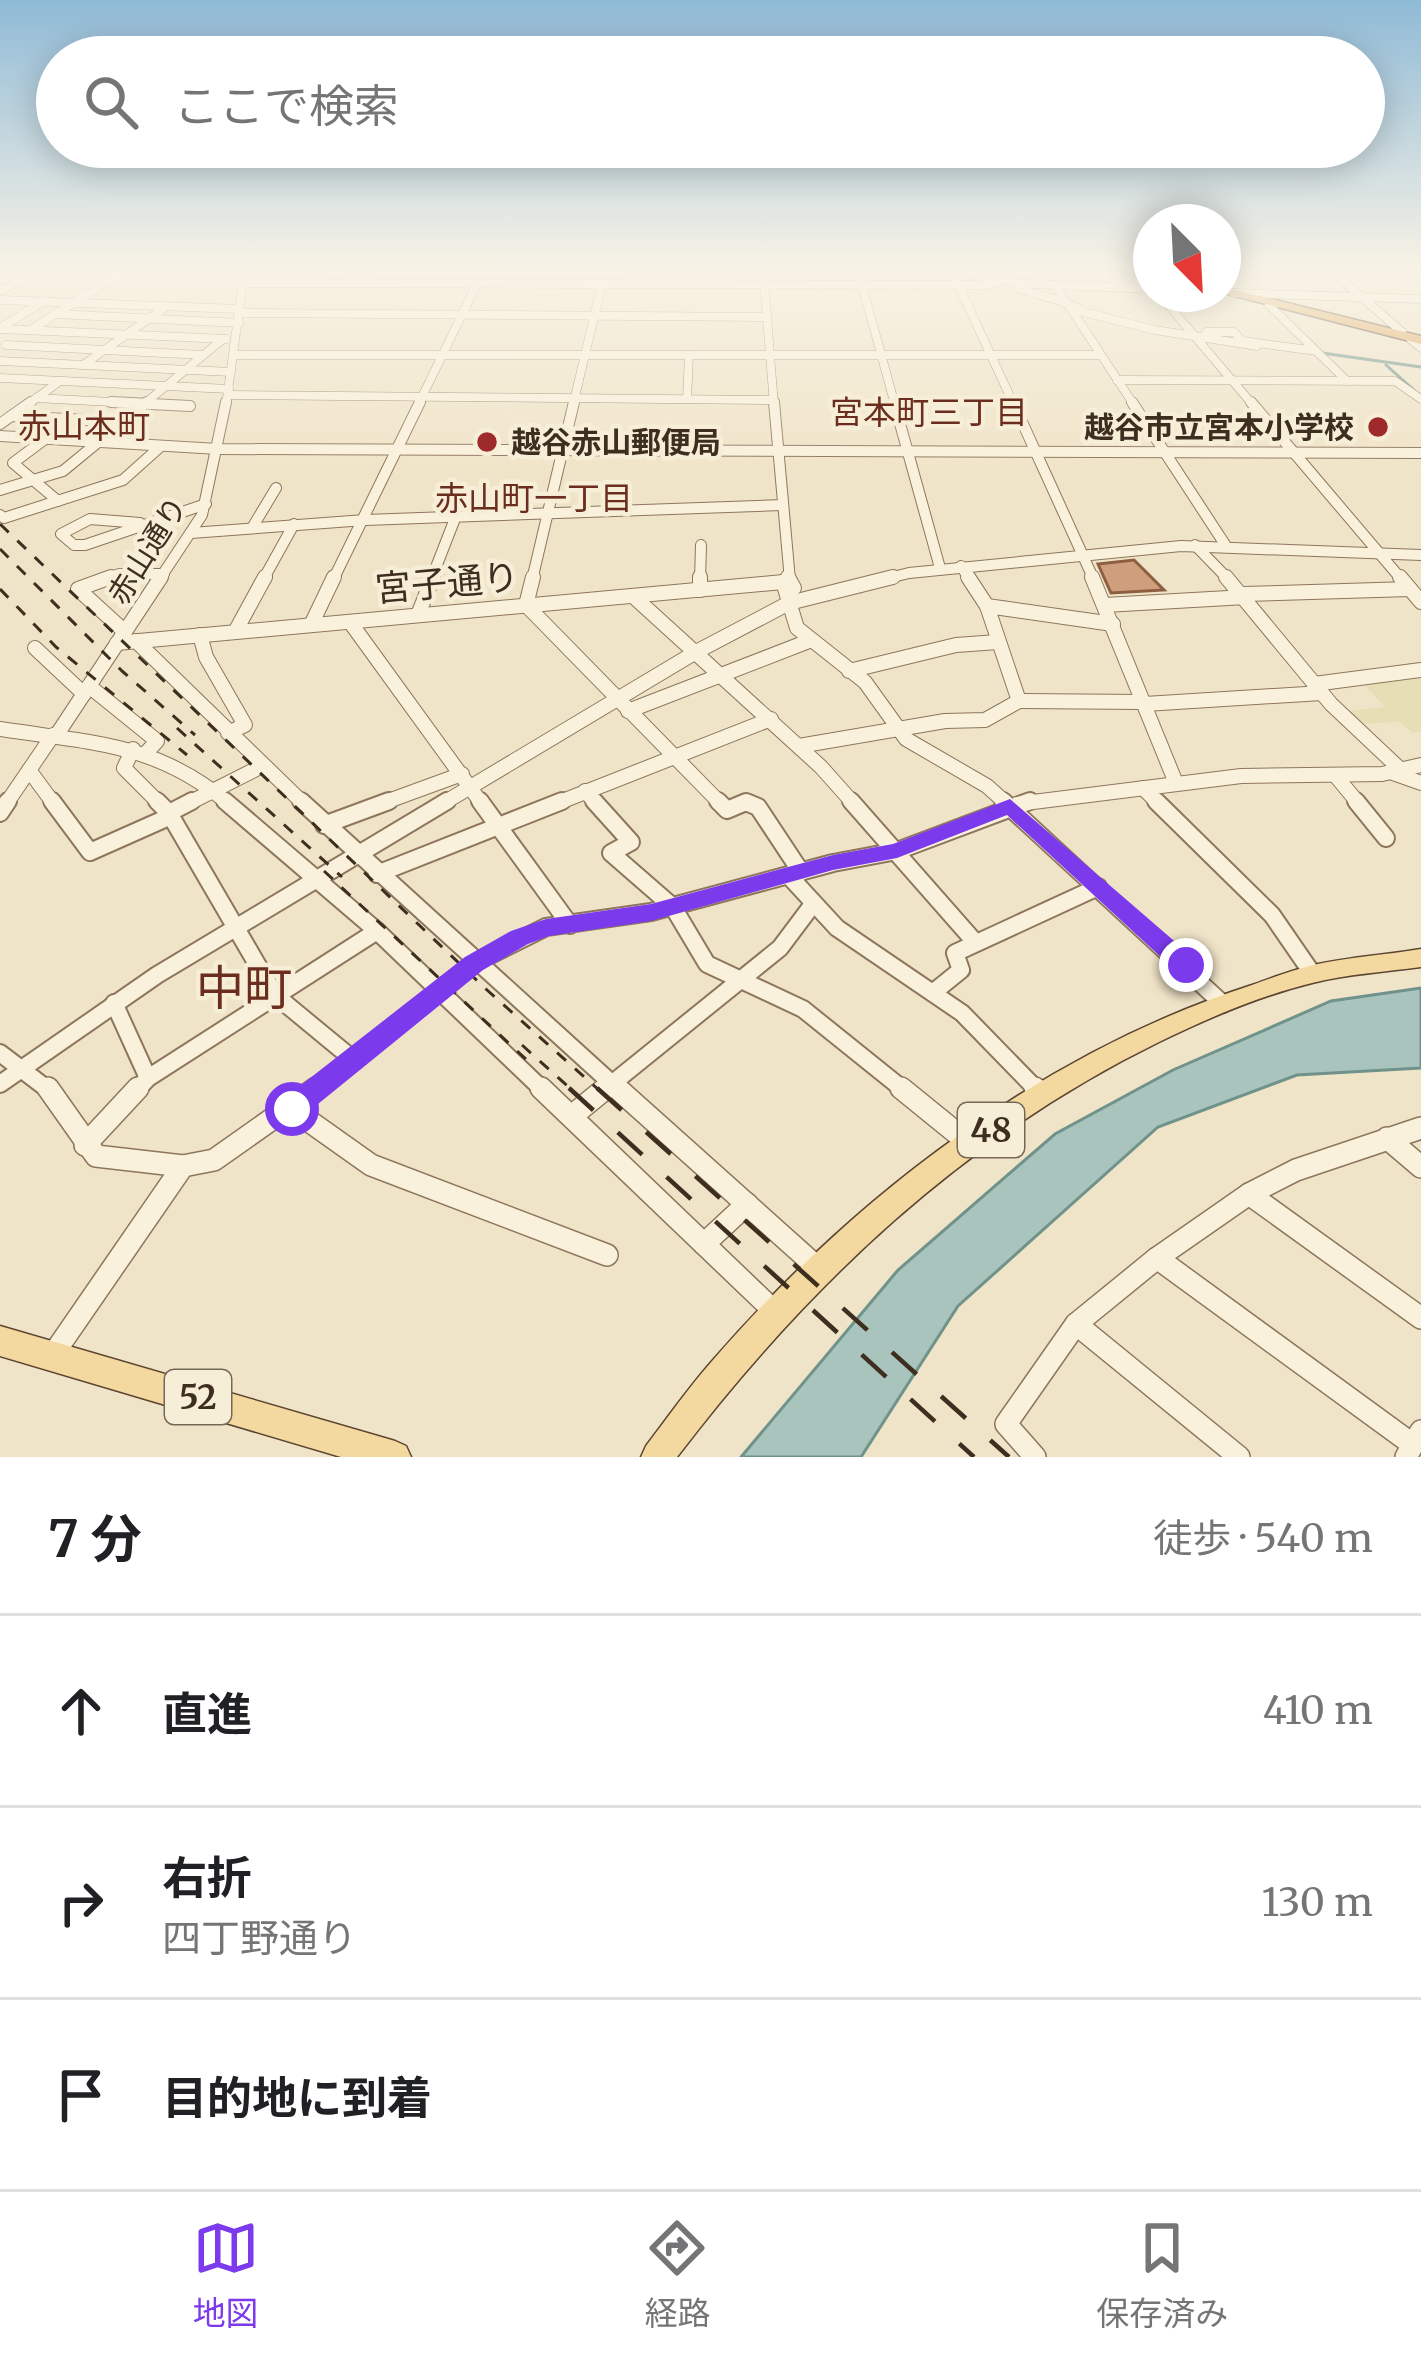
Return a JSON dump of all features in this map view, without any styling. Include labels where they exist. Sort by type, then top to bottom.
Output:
[{"type":"main road","name":"48","points":[[657,1457],[818,1268],[970,1144],[1042,1094],[1153,1034],[1222,1004],[1312,973],[1421,958]]},
{"type":"main road","name":"52","points":[[0,1342],[395,1457]]},
{"type":"street","points":[[4,418],[125,335]]},
{"type":"street","points":[[145,335],[238,339]]},
{"type":"street","name":"赤山通り","points":[[0,813],[125,638],[206,504],[238,335]]},
{"type":"street","points":[[310,625],[453,335]]},
{"type":"street","points":[[591,335],[526,605],[727,809],[746,802],[758,807],[810,908],[935,992],[1042,1094]]},
{"type":"street","points":[[768,335],[791,619],[808,641],[865,682],[896,728],[938,760],[979,780],[1010,806],[1222,1004]]},
{"type":"street","points":[[876,335],[940,568]]},
{"type":"street","points":[[981,335],[1083,554],[1160,754],[1176,783]]},
{"type":"street","points":[[1088,335],[1226,546]]},
{"type":"street","points":[[1195,335],[1421,602]]},
{"type":"street","points":[[1199,335],[1257,346]]},
{"type":"street","points":[[1237,335],[1242,341],[1316,351]]},
{"type":"street","points":[[1300,335],[1347,381]]},
{"type":"street","points":[[0,490],[63,471],[223,339]]},
{"type":"street","points":[[3,347],[203,355]]},
{"type":"street","points":[[235,355],[1101,355]]},
{"type":"street","points":[[687,399],[689,355]]},
{"type":"street","points":[[0,361],[232,372]]},
{"type":"street","points":[[0,378],[422,398],[773,400]]},
{"type":"street","points":[[1117,380],[1395,381],[1421,399]]},
{"type":"street","points":[[37,398],[190,406]]},
{"type":"street","points":[[4,418],[121,422]]},
{"type":"street","points":[[0,436],[218,449],[1421,453]]},
{"type":"street","points":[[45,439],[14,463],[58,501]]},
{"type":"street","points":[[0,514],[4,518],[123,480],[161,446]]},
{"type":"street","points":[[252,528],[276,488]]},
{"type":"street","points":[[140,523],[95,518],[68,527],[61,535],[73,545],[85,546],[140,523],[206,504]]},
{"type":"street","points":[[191,533],[365,520],[782,505]]},
{"type":"street","points":[[418,615],[456,516]]},
{"type":"street","points":[[235,632],[294,524]]},
{"type":"street","points":[[700,590],[701,545]]},
{"type":"street","points":[[1196,545],[1395,771],[1421,783]]},
{"type":"street","points":[[622,705],[696,652],[789,603],[865,581],[940,568],[1196,545],[1421,555]]},
{"type":"street","points":[[962,566],[987,606],[1019,701]]},
{"type":"street","points":[[164,574],[118,574],[78,589],[356,855],[818,1268]]},
{"type":"street","name":"宮子通り","points":[[125,638],[350,622],[785,579]]},
{"type":"street","points":[[1105,605],[1410,590]]},
{"type":"street","points":[[633,596],[799,746],[975,942]]},
{"type":"street","points":[[987,606],[1113,624]]},
{"type":"street","points":[[350,622],[570,926]]},
{"type":"street","points":[[200,635],[206,657],[245,725],[228,734]]},
{"type":"street","points":[[325,825],[466,780],[622,705],[721,675],[808,641]]},
{"type":"street","points":[[850,671],[956,645],[998,642]]},
{"type":"street","points":[[35,648],[157,741],[124,768],[170,814],[275,995],[355,1061]]},
{"type":"street","points":[[799,746],[896,728],[986,720],[1019,701],[1144,703],[1318,689],[1421,670]]},
{"type":"street","points":[[377,874],[771,719]]},
{"type":"street","points":[[0,745],[8,730],[140,751],[174,764],[212,790],[377,932],[776,1312]]},
{"type":"street","points":[[0,1053],[48,1088],[96,1156],[183,1166],[225,1154],[355,1061],[474,963],[546,927],[673,907],[897,850],[1010,806],[1241,776],[1335,775],[1421,765]]},
{"type":"street","points":[[29,770],[90,852],[262,766]]},
{"type":"street","points":[[1335,775],[1386,838]]},
{"type":"street","points":[[0,1084],[114,1003],[356,855],[466,780]]},
{"type":"street","points":[[1143,788],[1272,915],[1312,973]]},
{"type":"street","points":[[585,791],[631,842],[611,853],[673,907],[707,964],[802,1010],[970,1144]]},
{"type":"street","points":[[935,992],[961,970],[955,952],[1098,887]]},
{"type":"street","points":[[573,1115],[780,948],[810,908]]},
{"type":"street","points":[[85,1145],[148,1078],[377,932]]},
{"type":"street","points":[[114,1003],[148,1078]]},
{"type":"street","points":[[292,1109],[371,1165],[607,1255]]},
{"type":"street","points":[[1035,1457],[1006,1424],[1076,1324],[1157,1258],[1249,1194],[1297,1170],[1421,1128]]},
{"type":"street","points":[[1387,1138],[1421,1166]]},
{"type":"street","points":[[52,1356],[183,1166]]},
{"type":"street","points":[[1249,1194],[1421,1318]]},
{"type":"street","points":[[704,1244],[748,1204]]},
{"type":"street","points":[[1157,1258],[1413,1444]]},
{"type":"street","points":[[1076,1324],[1239,1457]]},
{"type":"shaded area","points":[[1421,674],[1421,732],[1412,732],[1399,722],[1363,724],[1345,711],[1385,707],[1363,683]]},
{"type":"water","points":[[1421,988],[1421,1068],[1297,1075],[1158,1127],[958,1306],[861,1457],[741,1457],[898,1270],[1055,1134],[1173,1070],[1331,1001]]},
{"type":"building","points":[[1134,560],[1164,590],[1111,593],[1098,564]]},
{"type":"waterway","points":[[1322,353],[1421,367]]},
{"type":"waterway","points":[[1386,365],[1415,391]]},
{"type":"railway","points":[[0,524],[487,990],[600,1091]]},
{"type":"railway","points":[[0,549],[122,671],[195,735]]},
{"type":"railway","points":[[0,589],[56,647],[187,755]]},
{"type":"railway","points":[[177,728],[342,877]]},
{"type":"railway","points":[[324,871],[530,1063]]},
{"type":"railway","points":[[522,1045],[573,1091]]},
{"type":"railway","points":[[569,1088],[974,1457]]},
{"type":"railway","points":[[597,1088],[1009,1457]]},
{"type":"place","name":"越谷市立宮本小学校","points":[[1378,427]]},
{"type":"place","name":"越谷赤山郵便局","points":[[487,442]]},
{"type":"district","name":"宮本町三丁目","points":[[929,412]]},
{"type":"district","name":"赤山本町","points":[[84,426]]},
{"type":"district","name":"赤山町一丁目","points":[[534,498]]},
{"type":"district","name":"中町","points":[[244,988]]},
{"type":"route","points":[[292,1109],[474,963],[520,937],[546,927],[651,912],[833,862],[897,850],[1010,806],[1186,965]]}]
